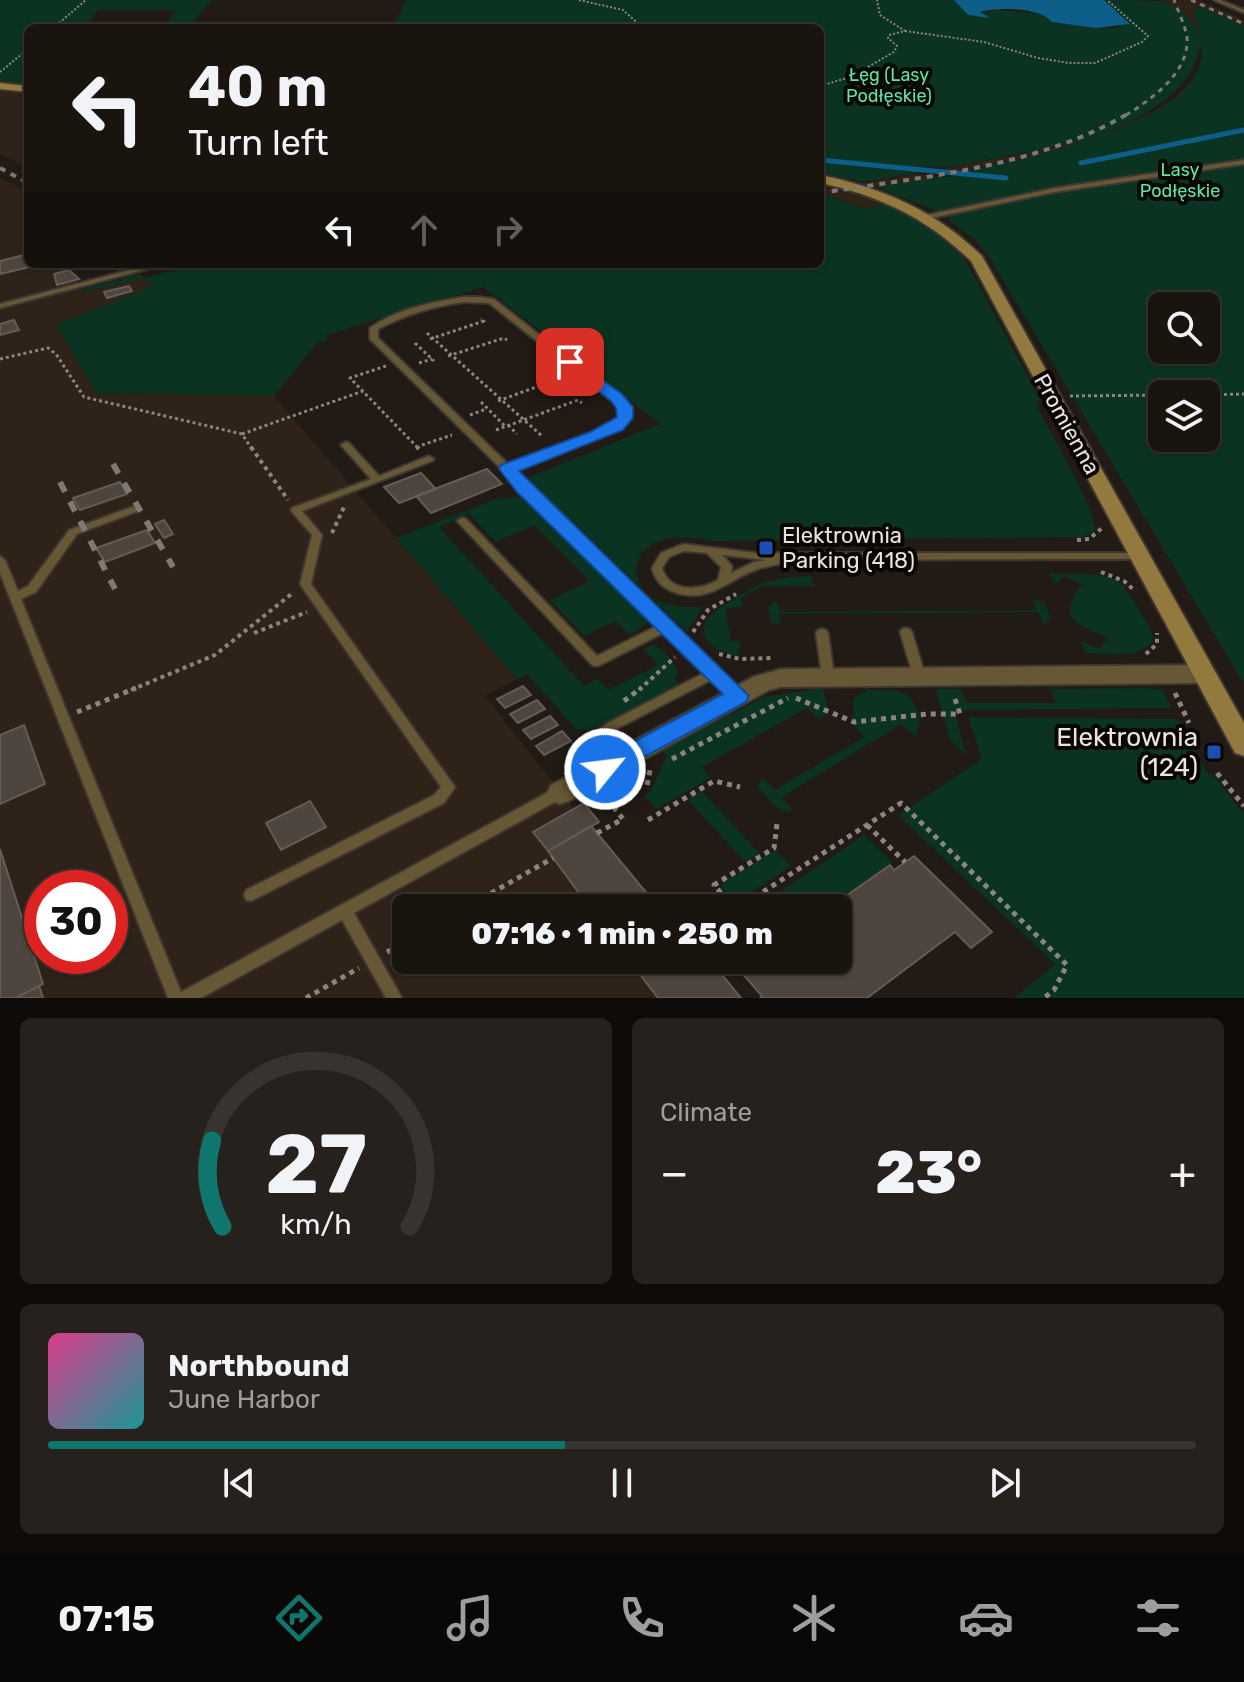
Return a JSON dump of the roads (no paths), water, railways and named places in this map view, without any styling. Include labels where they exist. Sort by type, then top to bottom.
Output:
[{"type":"street","points":[[0,86],[24,89]]},
{"type":"street","name":"Promienna","points":[[824,180],[872,192],[927,217],[957,238],[977,259],[1244,746]]},
{"type":"street","points":[[570,788],[762,683],[781,678],[1203,674]]},
{"type":"lane","points":[[1216,0],[1244,12]]},
{"type":"lane","points":[[927,217],[1055,190],[1244,162]]},
{"type":"lane","points":[[0,306],[147,268]]},
{"type":"lane","points":[[508,469],[617,426],[625,418],[625,407],[501,307],[481,298],[456,300],[374,328],[374,339],[738,696]]},
{"type":"lane","points":[[346,445],[377,480]]},
{"type":"lane","points":[[251,895],[439,799],[448,787],[305,584],[317,535],[296,510],[429,459]]},
{"type":"lane","points":[[15,597],[32,589],[73,532],[132,510]]},
{"type":"lane","points":[[462,521],[596,662],[667,626]]},
{"type":"lane","points":[[807,557],[758,565],[707,591],[684,592],[665,583],[659,576],[659,561],[673,550],[706,549],[756,556],[807,557],[1139,556]]},
{"type":"lane","points":[[706,549],[715,553],[727,566],[723,582]]},
{"type":"lane","points":[[0,560],[176,998]]},
{"type":"lane","points":[[906,632],[919,675]]},
{"type":"lane","points":[[822,633],[828,676]]},
{"type":"lane","points":[[186,998],[570,788],[603,732],[715,673]]},
{"type":"lane","points":[[345,911],[394,998]]},
{"type":"water","points":[[954,0],[1104,0],[1130,24],[1096,28],[1052,22],[1038,13],[1018,10],[980,12],[990,18],[968,15]]},
{"type":"waterway","points":[[1081,163],[1244,130]]},
{"type":"waterway","points":[[824,160],[1006,178]]},
{"type":"railway","points":[[1129,113],[1158,93],[1182,62],[1187,37],[1174,0]]},
{"type":"railway","points":[[1191,0],[1244,24]]},
{"type":"railway","points":[[824,192],[939,175],[1019,158],[1094,131],[1129,113]]},
{"type":"railway","points":[[0,168],[24,181]]},
{"type":"railway","points":[[113,464],[173,567]]},
{"type":"railway","points":[[60,482],[115,589]]},
{"type":"place","name":"Elektrownia Parking (418)","points":[[766,548]]},
{"type":"place","name":"Elektrownia (124)","points":[[1214,752]]},
{"type":"park label","name":"Łęg (Lasy Podłęskie)","points":[[889,85]]},
{"type":"park label","name":"Lasy Podłęskie","points":[[1180,180]]}]
